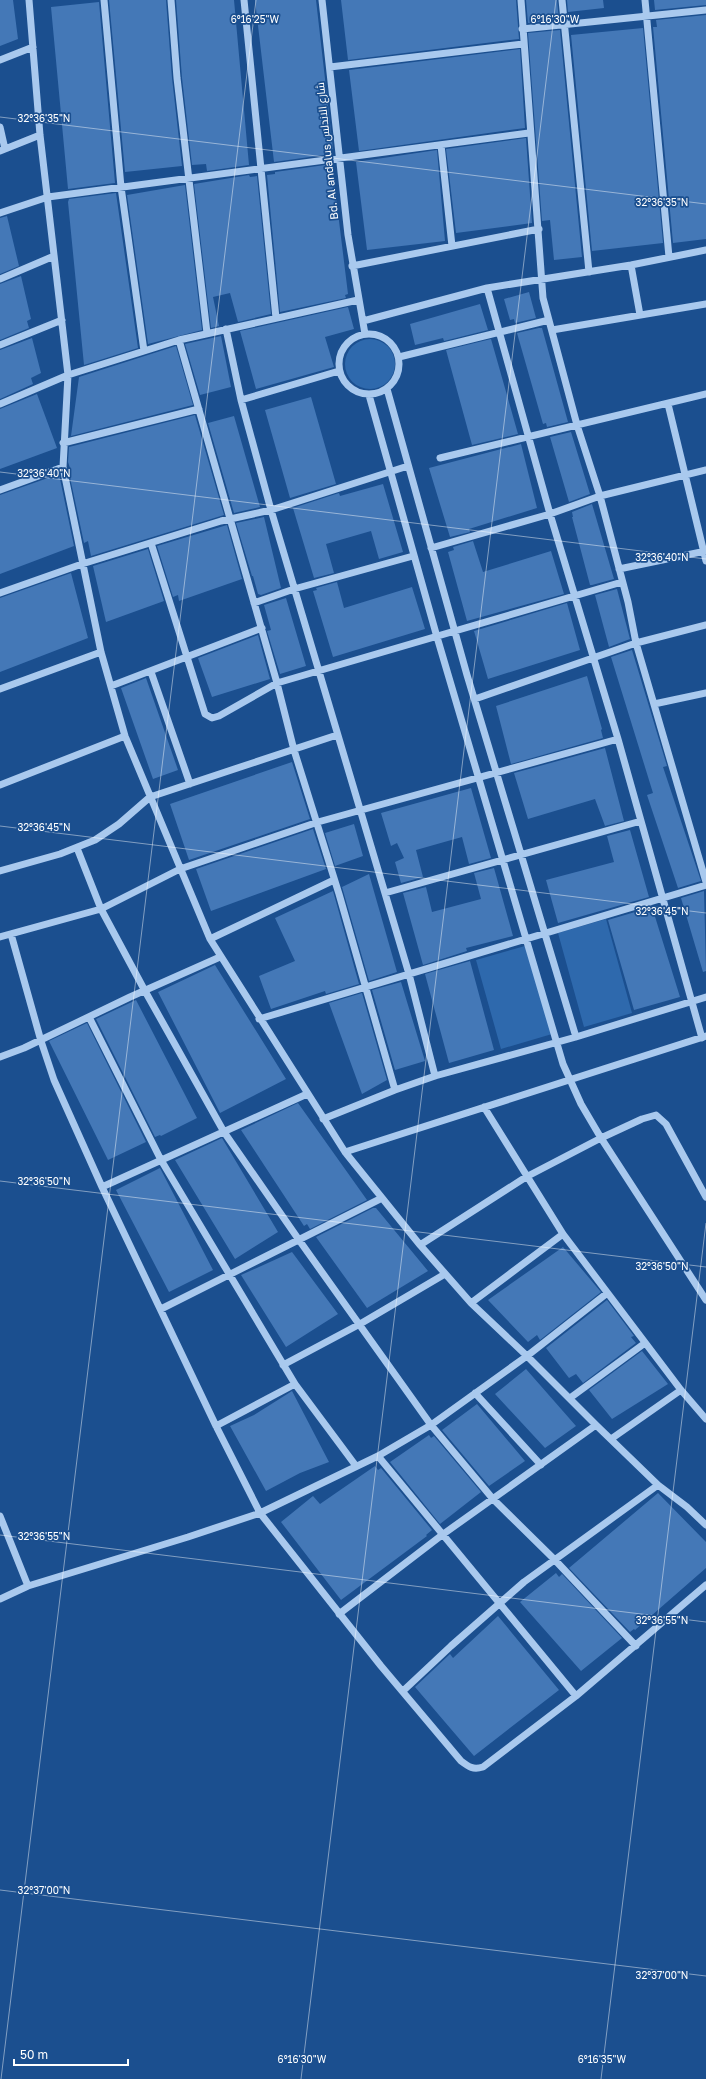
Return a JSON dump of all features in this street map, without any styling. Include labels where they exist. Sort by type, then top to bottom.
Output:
[{"type":"street","points":[[29,0],[40,135],[68,374],[63,443],[63,468],[101,652],[125,736],[210,939],[344,1152],[380,1199],[471,1303],[658,1485],[687,1507],[706,1525]]},
{"type":"street","points":[[104,0],[121,187],[144,351]]},
{"type":"street","points":[[171,0],[177,78],[207,333]]},
{"type":"street","points":[[244,0],[276,318]]},
{"type":"street","name":"Bd. Al andalus شارع الاندلس","points":[[322,0],[352,266],[365,334]]},
{"type":"street","points":[[259,1019],[663,899],[706,884],[636,643],[600,496],[577,425],[549,320],[540,278],[539,229],[523,44],[521,0]]},
{"type":"street","points":[[562,0],[589,272]]},
{"type":"street","points":[[645,0],[669,257]]},
{"type":"street","points":[[522,29],[565,26],[706,10]]},
{"type":"street","points":[[330,67],[523,44]]},
{"type":"street","points":[[0,60],[33,47]]},
{"type":"street","points":[[0,127],[2,150],[40,135]]},
{"type":"street","points":[[0,212],[48,197],[530,133]]},
{"type":"street","points":[[441,145],[452,246]]},
{"type":"street","points":[[352,266],[539,229]]},
{"type":"street","points":[[362,321],[487,288],[540,278],[631,265],[706,250]]},
{"type":"street","points":[[0,279],[54,256]]},
{"type":"street","points":[[631,265],[640,315]]},
{"type":"street","points":[[344,1152],[704,1037],[692,1001],[618,739],[550,514],[487,288]]},
{"type":"street","points":[[0,404],[68,374],[179,340],[358,300]]},
{"type":"street","points":[[552,330],[706,304]]},
{"type":"street","points":[[0,345],[62,320]]},
{"type":"street","points":[[399,357],[549,320]]},
{"type":"street","points":[[226,329],[241,400],[271,510],[409,974],[435,1076]]},
{"type":"street","points":[[365,334],[376,335],[386,339],[394,347],[399,357],[398,375],[387,389],[369,395],[359,393],[350,388],[343,380],[339,371],[340,354],[344,347],[357,336],[365,334]]},
{"type":"street","points":[[179,340],[262,628],[294,750],[318,822],[395,1090]]},
{"type":"street","points":[[241,400],[339,371]]},
{"type":"street","points":[[387,389],[454,632],[546,933],[576,1037]]},
{"type":"street","points":[[440,458],[706,394]]},
{"type":"street","points":[[369,395],[413,556],[525,939],[556,1041],[570,1080],[601,1138],[706,1300]]},
{"type":"street","points":[[668,404],[705,551],[706,561]]},
{"type":"street","points":[[63,443],[199,409]]},
{"type":"street","points":[[0,592],[82,564],[231,519],[271,510],[408,466]]},
{"type":"street","points":[[0,490],[63,468]]},
{"type":"street","points":[[431,548],[550,514],[600,496],[706,470]]},
{"type":"street","points":[[152,543],[188,657],[202,709],[209,717],[219,716],[277,683],[622,582]]},
{"type":"street","points":[[619,569],[705,551]]},
{"type":"street","points":[[254,603],[294,589],[413,556]]},
{"type":"street","points":[[475,698],[636,643],[706,625]]},
{"type":"street","points":[[110,686],[151,672],[262,628]]},
{"type":"street","points":[[0,689],[101,652]]},
{"type":"street","points":[[151,672],[190,784]]},
{"type":"street","points":[[654,704],[706,693]]},
{"type":"street","points":[[0,785],[125,736]]},
{"type":"street","points":[[0,872],[77,848],[106,834],[150,797],[337,736]]},
{"type":"street","points":[[0,937],[101,909],[180,869],[318,822],[618,739]]},
{"type":"street","points":[[385,894],[641,820]]},
{"type":"street","points":[[77,848],[101,909],[224,1132],[299,1240],[431,1425],[493,1499],[554,1559],[636,1646]]},
{"type":"street","points":[[210,939],[334,880]]},
{"type":"street","points":[[11,934],[40,1040],[54,1080],[102,1188],[216,1426],[260,1513],[339,1614],[461,1761],[469,1767],[477,1769],[483,1767],[576,1696],[706,1586]]},
{"type":"street","points":[[0,1056],[40,1040],[220,957]]},
{"type":"street","points":[[323,1119],[395,1090],[435,1076],[556,1041],[576,1037],[706,997]]},
{"type":"street","points":[[89,1017],[161,1160],[295,1384],[356,1466]]},
{"type":"street","points":[[102,1188],[307,1094]]},
{"type":"street","points":[[484,1107],[526,1178],[563,1234],[606,1294],[681,1390],[706,1419]]},
{"type":"street","points":[[420,1245],[526,1178],[601,1138],[642,1119],[656,1115],[659,1116],[666,1124],[706,1197]]},
{"type":"street","points":[[161,1309],[380,1199]]},
{"type":"street","points":[[471,1303],[563,1234]]},
{"type":"street","points":[[283,1365],[360,1324],[445,1274]]},
{"type":"street","points":[[0,1599],[28,1586],[208,1531],[260,1513],[378,1456],[431,1425],[527,1356],[606,1294]]},
{"type":"street","points":[[570,1398],[645,1343]]},
{"type":"street","points":[[216,1426],[295,1384]]},
{"type":"street","points":[[611,1439],[681,1390]]},
{"type":"street","points":[[475,1392],[541,1465]]},
{"type":"street","points":[[339,1614],[442,1535],[596,1425]]},
{"type":"street","points":[[378,1456],[576,1696]]},
{"type":"street","points":[[402,1691],[499,1603],[554,1559],[658,1485]]},
{"type":"street","points":[[0,1516],[28,1586]]},
{"type":"shaded area","points":[[370,339],[380,341],[388,346],[393,354],[395,364],[393,374],[388,382],[380,387],[370,389],[360,387],[352,382],[347,374],[345,364],[347,354],[352,346],[360,341]]},
{"type":"shaded area","points":[[606,919],[632,1013],[584,1027],[558,933]]},
{"type":"shaded area","points":[[525,946],[552,1034],[501,1049],[476,960]]},
{"type":"building","points":[[0,0],[13,0],[18,39],[0,46]]},
{"type":"building","points":[[109,0],[166,0],[172,78],[182,166],[125,172]]},
{"type":"building","points":[[176,0],[234,0],[249,165],[207,171],[206,164],[192,165],[182,78]]},
{"type":"building","points":[[255,0],[316,0],[333,149],[330,150],[331,154],[274,162]]},
{"type":"building","points":[[341,0],[516,0],[519,39],[348,60]]},
{"type":"building","points":[[526,0],[557,0],[559,20],[528,23]]},
{"type":"building","points":[[567,0],[603,0],[604,8],[568,12]]},
{"type":"building","points":[[654,0],[706,0],[706,5],[655,10]]},
{"type":"building","points":[[99,2],[115,183],[68,189],[51,7]]},
{"type":"building","points":[[706,15],[706,239],[673,243],[653,27],[657,27],[656,20]]},
{"type":"building","points":[[643,28],[663,243],[592,251],[571,35]]},
{"type":"building","points":[[560,30],[582,257],[554,260],[550,220],[542,221],[528,33]]},
{"type":"building","points":[[520,49],[525,128],[359,151],[349,70]]},
{"type":"building","points":[[526,138],[532,223],[456,233],[446,149]]},
{"type":"building","points":[[437,150],[445,241],[367,250],[356,162]]},
{"type":"building","points":[[332,164],[348,294],[345,295],[346,298],[280,312],[267,175],[275,174],[275,172]]},
{"type":"building","points":[[249,175],[250,177],[257,176],[271,314],[238,322],[230,293],[213,297],[219,326],[211,328],[194,184]]},
{"type":"building","points":[[185,185],[202,330],[148,344],[127,195]]},
{"type":"building","points":[[116,193],[138,348],[84,365],[68,202],[69,199]]},
{"type":"building","points":[[7,216],[19,266],[0,274],[0,218]]},
{"type":"building","points":[[21,276],[31,319],[27,321],[29,328],[0,340],[0,284]]},
{"type":"building","points":[[529,292],[536,318],[515,323],[514,319],[510,320],[504,299]]},
{"type":"building","points":[[480,304],[488,330],[444,341],[443,338],[415,345],[410,324]]},
{"type":"building","points":[[348,307],[354,329],[325,337],[334,367],[256,389],[240,331]]},
{"type":"building","points":[[542,328],[568,422],[547,427],[546,423],[543,424],[517,333]]},
{"type":"building","points":[[221,336],[231,387],[200,395],[185,344]]},
{"type":"building","points":[[32,338],[41,373],[31,378],[33,384],[0,399],[0,350]]},
{"type":"building","points":[[491,339],[518,434],[472,445],[446,350]]},
{"type":"building","points":[[176,346],[193,405],[71,436],[79,377]]},
{"type":"building","points":[[37,394],[57,448],[0,469],[0,409]]},
{"type":"building","points":[[311,397],[336,484],[290,498],[265,410]]},
{"type":"building","points":[[195,415],[224,515],[91,556],[88,541],[84,543],[68,468],[70,468],[68,462],[69,447]]},
{"type":"building","points":[[234,416],[260,507],[234,513],[208,423]]},
{"type":"building","points":[[571,432],[590,494],[569,502],[550,437]]},
{"type":"building","points":[[521,444],[537,508],[469,529],[470,532],[450,537],[429,468]]},
{"type":"building","points":[[59,474],[74,546],[0,574],[0,495]]},
{"type":"building","points":[[383,484],[403,552],[379,559],[371,531],[326,544],[334,573],[314,578],[293,508],[339,493],[340,496]]},
{"type":"building","points":[[592,504],[614,579],[590,585],[572,512]]},
{"type":"building","points":[[264,517],[281,588],[261,595],[258,594],[236,523]]},
{"type":"building","points":[[227,525],[242,579],[179,601],[178,595],[173,597],[157,546]]},
{"type":"building","points":[[473,541],[483,572],[551,551],[564,594],[467,621],[448,552],[454,550],[453,547]]},
{"type":"building","points":[[148,549],[164,601],[106,622],[93,566]]},
{"type":"building","points":[[71,573],[88,638],[0,672],[0,598]]},
{"type":"building","points":[[337,582],[344,608],[412,587],[425,629],[333,657],[313,591],[317,590],[316,588]]},
{"type":"building","points":[[617,589],[630,639],[609,647],[595,595]]},
{"type":"building","points":[[286,598],[306,666],[280,674],[267,631],[271,630],[264,605]]},
{"type":"building","points":[[567,603],[580,650],[488,679],[474,631]]},
{"type":"building","points":[[258,635],[270,679],[212,697],[198,658]]},
{"type":"building","points":[[632,650],[667,766],[663,767],[701,881],[678,888],[647,795],[653,793],[611,657]]},
{"type":"building","points":[[587,676],[602,729],[603,738],[511,764],[496,706]]},
{"type":"building","points":[[146,678],[178,770],[153,779],[121,688]]},
{"type":"building","points":[[605,748],[624,821],[605,826],[595,799],[528,819],[514,773]]},
{"type":"building","points":[[292,762],[310,819],[189,860],[170,804]]},
{"type":"building","points":[[471,788],[491,858],[469,864],[462,837],[416,850],[423,877],[401,883],[395,862],[404,858],[397,843],[391,846],[381,813]]},
{"type":"building","points":[[354,824],[363,856],[335,866],[325,833]]},
{"type":"building","points":[[313,829],[326,869],[211,911],[196,869]]},
{"type":"building","points":[[630,830],[649,897],[558,923],[546,880],[614,862],[607,836]]},
{"type":"building","points":[[494,868],[513,936],[466,948],[467,951],[423,965],[403,893],[426,887],[432,912],[481,899],[474,873]]},
{"type":"building","points":[[369,874],[397,972],[369,981],[342,887]]},
{"type":"building","points":[[333,891],[359,984],[326,994],[325,991],[271,1009],[259,976],[295,961],[275,918]]},
{"type":"building","points":[[704,891],[706,971],[703,972],[681,898]]},
{"type":"building","points":[[652,907],[680,997],[634,1010],[608,920]]},
{"type":"building","points":[[470,961],[494,1050],[449,1063],[425,974]]},
{"type":"building","points":[[215,965],[286,1079],[220,1113],[158,992]]},
{"type":"building","points":[[401,982],[425,1061],[395,1070],[372,990]]},
{"type":"building","points":[[362,993],[387,1080],[362,1094],[329,1003]]},
{"type":"building","points":[[136,1000],[197,1118],[161,1136],[155,1137],[96,1019]]},
{"type":"building","points":[[87,1023],[146,1142],[108,1160],[49,1041]]},
{"type":"building","points":[[298,1103],[367,1200],[310,1229],[307,1224],[304,1226],[241,1130]]},
{"type":"building","points":[[222,1138],[278,1232],[235,1259],[175,1160]]},
{"type":"building","points":[[160,1168],[213,1270],[169,1292],[116,1190]]},
{"type":"building","points":[[373,1208],[376,1208],[428,1271],[367,1308],[316,1237]]},
{"type":"building","points":[[563,1247],[601,1292],[540,1340],[537,1335],[528,1342],[488,1300]]},
{"type":"building","points":[[292,1252],[338,1314],[286,1347],[241,1275]]},
{"type":"building","points":[[607,1300],[634,1336],[631,1337],[636,1343],[583,1383],[576,1374],[569,1378],[546,1348]]},
{"type":"building","points":[[642,1351],[668,1384],[612,1419],[589,1390]]},
{"type":"building","points":[[526,1369],[576,1426],[545,1448],[495,1394]]},
{"type":"building","points":[[292,1391],[329,1462],[300,1473],[266,1491],[230,1426],[254,1415]]},
{"type":"building","points":[[477,1404],[525,1461],[489,1486],[442,1430]]},
{"type":"building","points":[[429,1435],[431,1438],[434,1436],[481,1492],[440,1524],[390,1462]]},
{"type":"building","points":[[375,1466],[378,1470],[381,1468],[432,1530],[426,1535],[427,1536],[341,1600],[281,1522],[313,1496],[320,1504]]},
{"type":"building","points":[[658,1493],[706,1542],[706,1568],[635,1630],[634,1629],[630,1632],[569,1568]]},
{"type":"building","points":[[556,1573],[559,1577],[562,1574],[622,1638],[581,1671],[520,1602]]},
{"type":"building","points":[[498,1616],[559,1690],[474,1756],[415,1687],[450,1654],[453,1658]]}]
